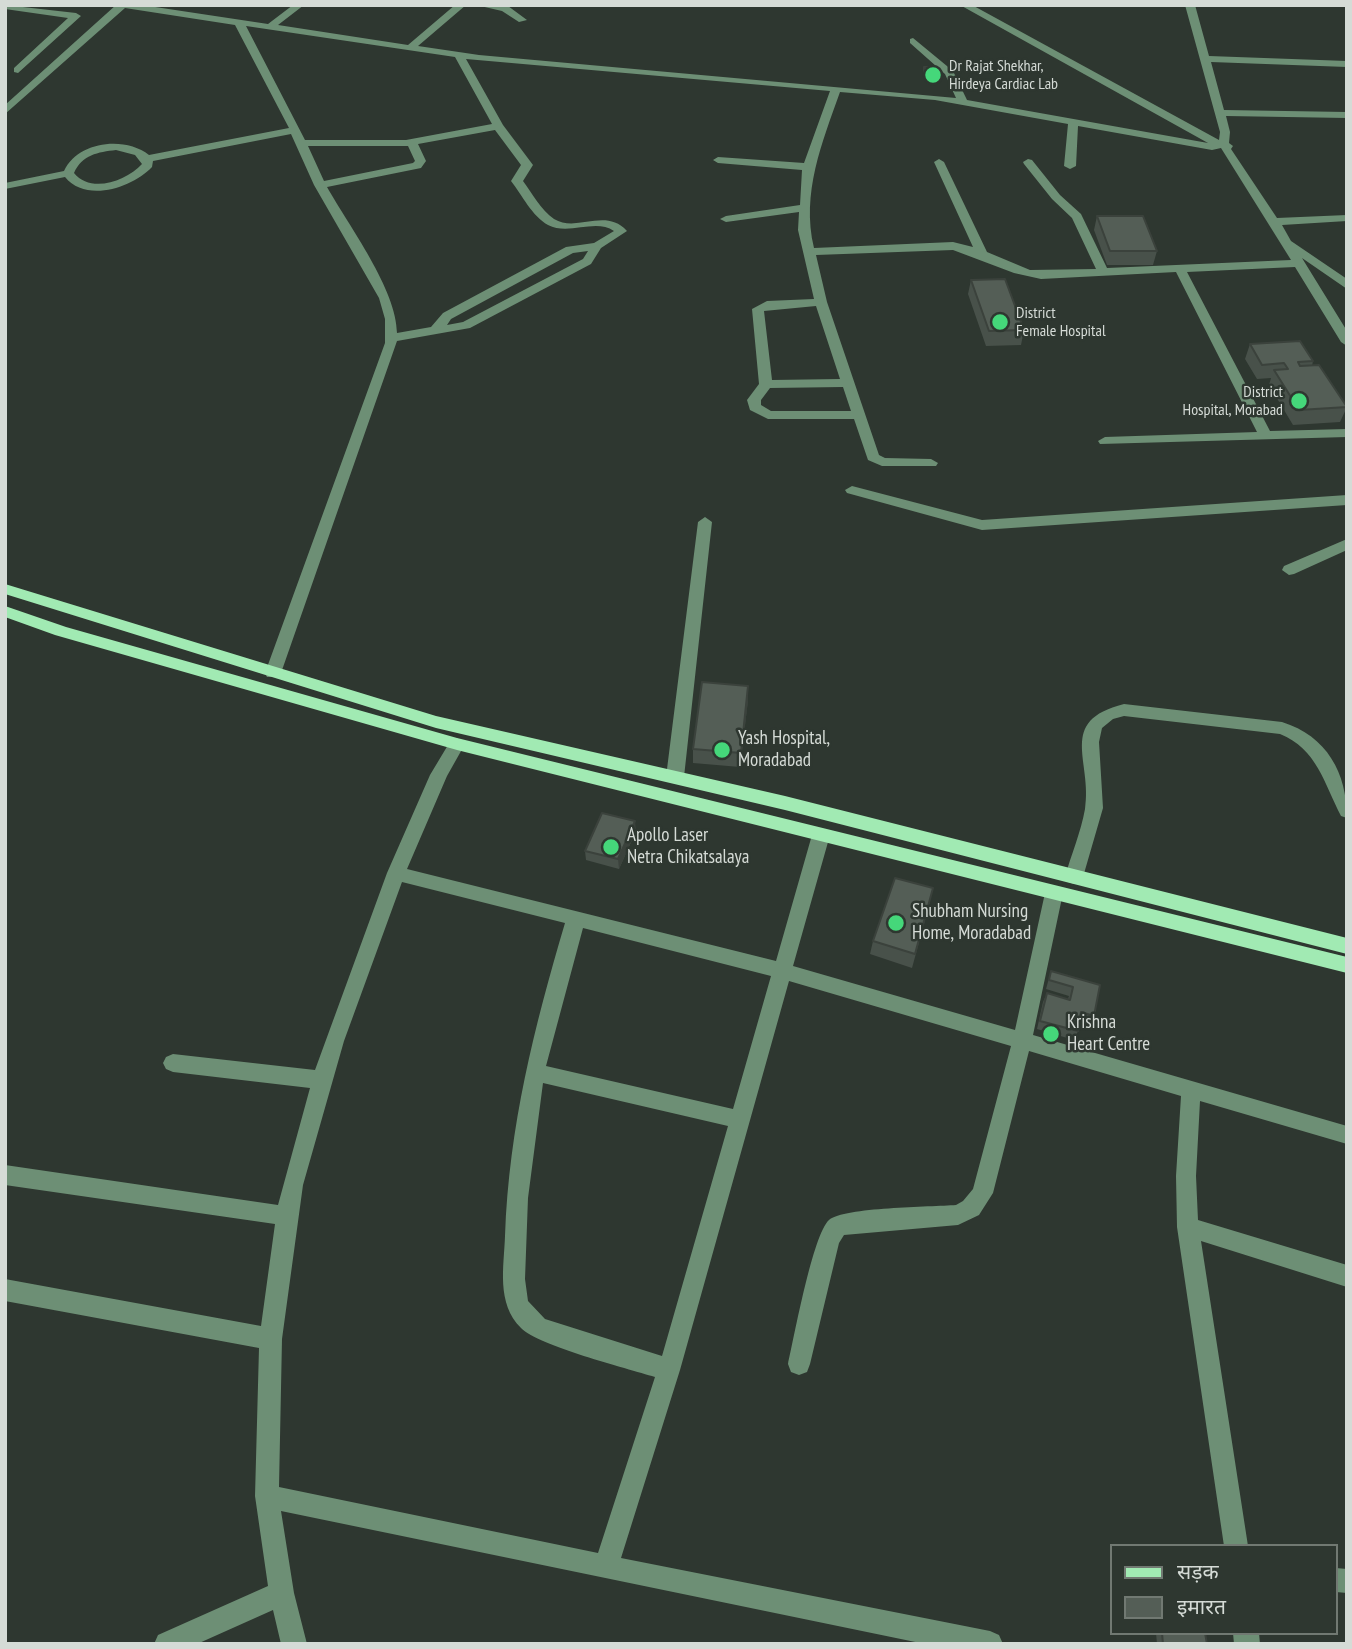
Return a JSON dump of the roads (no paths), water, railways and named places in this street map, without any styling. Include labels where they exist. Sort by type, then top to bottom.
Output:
[{"type":"main road","points":[[5,589],[436,722],[675,778],[1347,946]]},
{"type":"main road","points":[[5,611],[61,631],[457,744],[1347,965]]},
{"type":"street","points":[[5,111],[122,5],[459,55],[963,102],[1219,145]]},
{"type":"street","points":[[270,27],[299,5]]},
{"type":"street","points":[[411,47],[461,5]]},
{"type":"street","points":[[481,5],[505,8],[522,20]]},
{"type":"street","points":[[965,5],[1219,145],[1274,222],[1347,342]]},
{"type":"street","points":[[1189,5],[1225,132],[1219,145]]},
{"type":"street","points":[[5,6],[76,16],[18,70]]},
{"type":"street","points":[[239,23],[298,137],[320,186],[385,298],[391,319],[391,338],[273,673]]},
{"type":"street","points":[[913,41],[949,73],[963,102]]},
{"type":"street","points":[[391,338],[466,325],[587,261],[597,246],[620,234],[619,228],[604,223],[560,225],[550,221],[517,181],[527,165],[498,126],[459,55]]},
{"type":"street","points":[[1205,59],[1347,64]]},
{"type":"street","points":[[5,69],[47,73]]},
{"type":"street","points":[[836,89],[808,167],[804,208],[808,252],[821,302],[873,457],[877,461],[931,463]]},
{"type":"street","points":[[1220,113],[1347,115]]},
{"type":"street","points":[[1070,166],[1073,122]]},
{"type":"street","points":[[147,159],[298,137],[411,142],[498,126]]},
{"type":"street","points":[[320,186],[417,166],[421,162],[411,142]]},
{"type":"street","points":[[124,148],[143,154],[148,165],[135,177],[110,185],[84,185],[75,182],[68,173],[70,164],[77,158],[99,150],[124,148]]},
{"type":"street","points":[[718,160],[808,167]]},
{"type":"street","points":[[1028,162],[1056,197],[1077,216],[1103,272]]},
{"type":"street","points":[[939,163],[982,254]]},
{"type":"street","points":[[5,186],[68,173]]},
{"type":"street","points":[[726,219],[804,208]]},
{"type":"street","points":[[766,214],[804,230]]},
{"type":"street","points":[[1274,222],[1347,218]]},
{"type":"street","points":[[1284,240],[1347,285]]},
{"type":"street","points":[[808,252],[953,246],[982,254],[1026,274],[1298,263]]},
{"type":"street","points":[[1180,269],[1265,435]]},
{"type":"street","points":[[821,302],[767,305],[758,309],[766,384],[754,400],[755,407],[768,415],[858,415]]},
{"type":"street","points":[[766,384],[849,383]]},
{"type":"street","points":[[1105,440],[1347,433]]},
{"type":"street","points":[[852,490],[982,525],[1347,500]]},
{"type":"street","points":[[675,778],[705,522]]},
{"type":"street","points":[[1289,570],[1347,544]]},
{"type":"street","points":[[1074,877],[1094,808],[1091,742],[1094,725],[1108,714],[1124,710],[1282,728],[1299,733],[1311,742],[1322,756],[1347,811]]},
{"type":"street","points":[[295,1644],[281,1593],[267,1496],[271,1339],[286,1216],[321,1080],[396,873],[439,775],[457,744]]},
{"type":"street","points":[[606,1567],[669,1370],[821,835]]},
{"type":"street","points":[[396,873],[783,971],[1347,1135]]},
{"type":"street","points":[[799,1364],[829,1240],[836,1228],[846,1223],[958,1215],[971,1208],[982,1194],[1022,1042],[1054,893]]},
{"type":"street","points":[[576,919],[534,1072],[516,1185],[515,1297],[524,1316],[538,1328],[669,1370]]},
{"type":"street","points":[[173,1063],[321,1080]]},
{"type":"street","points":[[534,1072],[741,1120]]},
{"type":"street","points":[[1191,1091],[1186,1176],[1188,1227],[1236,1544]]},
{"type":"street","points":[[5,1175],[286,1216]]},
{"type":"street","points":[[1188,1227],[1347,1276]]},
{"type":"street","points":[[5,1290],[271,1339]]},
{"type":"street","points":[[267,1496],[989,1644]]},
{"type":"street","points":[[167,1644],[281,1593]]},
{"type":"place","name":"Dr Rajat Shekhar, Hirdeya Cardiac Lab","points":[[933,75]]},
{"type":"place","name":"District Female Hospital","points":[[1000,322]]},
{"type":"place","name":"District Hospital, Morabad","points":[[1299,401]]},
{"type":"place","name":"Yash Hospital, Moradabad","points":[[722,750]]},
{"type":"place","name":"Apollo Laser Netra Chikatsalaya","points":[[611,847]]},
{"type":"place","name":"Shubham Nursing Home, Moradabad","points":[[896,923]]},
{"type":"place","name":"Krishna Heart Centre","points":[[1051,1034]]}]
